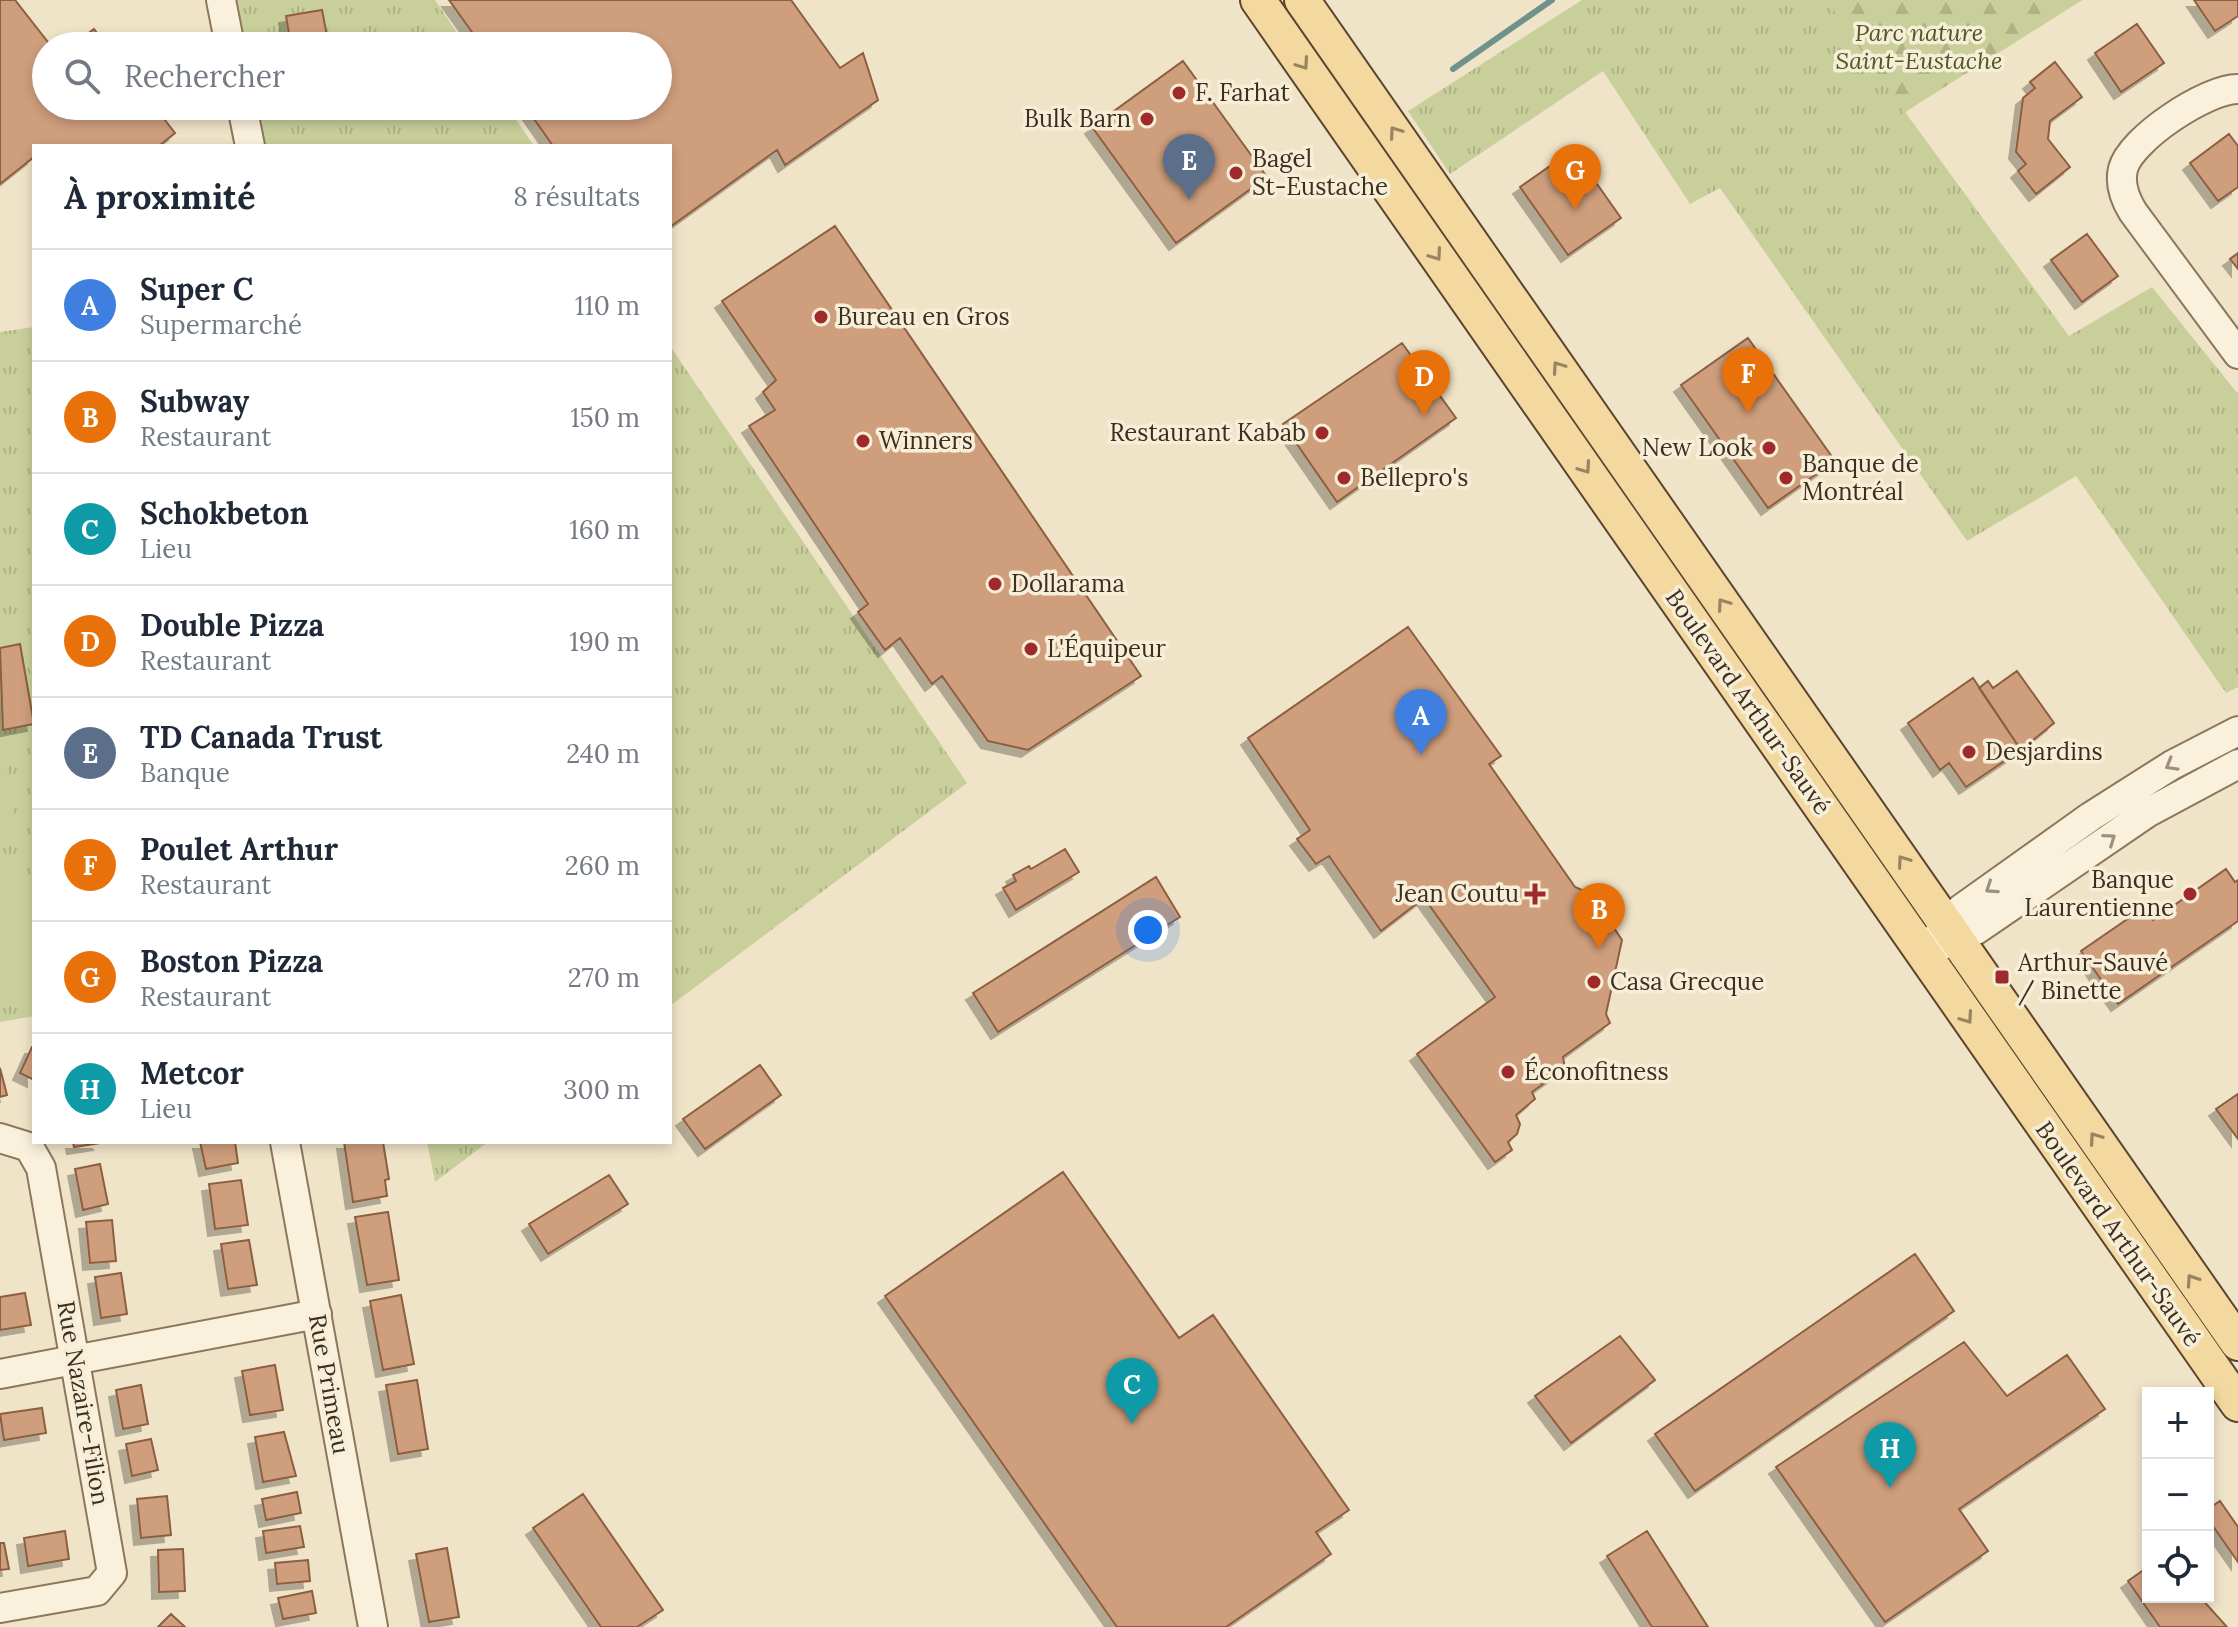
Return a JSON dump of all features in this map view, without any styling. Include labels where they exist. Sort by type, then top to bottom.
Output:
[{"type":"main road","name":"Boulevard Arthur-Sauvé","points":[[1258,0],[2238,1404]]},
{"type":"main road","name":"Boulevard Arthur-Sauvé","points":[[1302,0],[1960,926],[2238,1343]]},
{"type":"street","points":[[221,0],[227,32]]},
{"type":"street","points":[[2238,89],[2213,94],[2144,139],[2130,153],[2122,178],[2124,194],[2133,212],[2238,354]]},
{"type":"street","points":[[245,120],[250,144]]},
{"type":"street","points":[[1922,954],[2108,805],[2196,751],[2238,731]]},
{"type":"street","points":[[1960,926],[2147,813],[2238,764]]},
{"type":"street","name":"Rue Nazaire-Filion","points":[[0,1138],[29,1147],[41,1168],[112,1573],[97,1591],[0,1608]]},
{"type":"street","name":"Rue Primeau","points":[[285,1144],[373,1627]]},
{"type":"street","points":[[0,1374],[317,1314]]},
{"type":"green space","points":[[218,0],[435,0],[457,32],[224,32]]},
{"type":"green space","points":[[1582,0],[2082,0],[1905,112],[2069,336],[2152,287],[2238,394],[2238,687],[2226,693],[2076,476],[1967,541],[1720,188],[1690,204],[1603,71],[1450,174],[1408,111]]},
{"type":"green space","name":"Parc nature Saint-Eustache","points":[[1826,0],[2082,0],[1905,112]]},
{"type":"green space","points":[[240,120],[516,120],[533,144],[245,144]]},
{"type":"green space","points":[[32,327],[32,1016],[0,1022],[0,332]]},
{"type":"green space","points":[[672,349],[967,783],[672,1004]]},
{"type":"green space","points":[[0,738],[16,825],[0,828]]},
{"type":"green space","points":[[32,875],[32,1002],[0,1008],[0,881]]},
{"type":"green space","points":[[427,1144],[485,1144],[435,1182]]},
{"type":"building","points":[[0,0],[15,0],[40,32],[32,32],[32,120],[165,120],[175,133],[161,144],[32,144],[32,159],[0,184]]},
{"type":"building","points":[[449,0],[791,0],[840,68],[863,53],[878,100],[785,165],[777,150],[672,226],[672,144],[552,144],[535,120],[672,120],[672,32],[472,32]]},
{"type":"building","points":[[2194,0],[2238,0],[2238,16],[2215,31]]},
{"type":"building","points":[[322,10],[326,32],[289,32],[286,16]]},
{"type":"building","points":[[2137,24],[2164,63],[2121,92],[2095,53]]},
{"type":"building","points":[[1183,61],[1267,177],[1176,243],[1092,127]]},
{"type":"building","points":[[2055,62],[2082,97],[2050,121],[2048,139],[2070,167],[2036,194],[2018,171],[2026,164],[2016,152],[2023,98],[2035,88],[2030,82]]},
{"type":"building","points":[[2229,134],[2238,146],[2238,187],[2218,201],[2190,163]]},
{"type":"building","points":[[1573,150],[1621,218],[1568,255],[1520,187]]},
{"type":"building","points":[[835,226],[1141,676],[1028,750],[988,741],[942,676],[932,684],[900,638],[885,650],[858,612],[868,604],[749,426],[775,410],[763,392],[776,380],[722,301]]},
{"type":"building","points":[[2087,234],[2118,276],[2082,302],[2051,260]]},
{"type":"building","points":[[2238,253],[2238,269],[2230,259]]},
{"type":"building","points":[[1748,338],[1835,461],[1768,508],[1681,385]]},
{"type":"building","points":[[1402,343],[1456,418],[1337,502],[1283,424]]},
{"type":"building","points":[[1408,627],[1501,756],[1489,764],[1575,887],[1591,894],[1622,940],[1606,1014],[1610,1023],[1563,1057],[1565,1068],[1532,1092],[1535,1099],[1516,1115],[1520,1124],[1517,1134],[1508,1142],[1512,1150],[1495,1162],[1417,1054],[1495,997],[1424,898],[1381,931],[1329,856],[1316,864],[1297,839],[1310,830],[1248,738]]},
{"type":"building","points":[[20,644],[32,724],[3,730],[0,648]]},
{"type":"building","points":[[2017,671],[2054,723],[2021,750],[1979,688],[1988,681],[1993,688]]},
{"type":"building","points":[[1973,678],[2021,750],[1966,787],[1949,763],[1940,770],[1908,723]]},
{"type":"building","points":[[1065,849],[1079,872],[1016,910],[1003,888],[1016,881],[1013,875],[1029,866],[1031,869]]},
{"type":"building","points":[[2226,869],[2235,882],[2238,880],[2238,921],[2118,1004],[2081,951],[2145,907],[2153,920]]},
{"type":"building","points":[[1156,877],[1180,917],[998,1032],[973,993]]},
{"type":"building","points":[[32,1047],[32,1079],[20,1073]]},
{"type":"building","points":[[760,1065],[781,1095],[705,1149],[683,1119]]},
{"type":"building","points":[[0,1068],[7,1095],[0,1097]]},
{"type":"building","points":[[2238,1094],[2238,1139],[2216,1109]]},
{"type":"building","points":[[200,1144],[235,1144],[238,1163],[206,1169]]},
{"type":"building","points":[[344,1144],[383,1144],[389,1179],[385,1180],[387,1196],[353,1202]]},
{"type":"building","points":[[100,1164],[108,1204],[83,1210],[75,1169]]},
{"type":"building","points":[[1063,1172],[1179,1338],[1213,1315],[1349,1510],[1316,1532],[1331,1554],[1226,1627],[1117,1627],[885,1296]]},
{"type":"building","points":[[609,1175],[628,1204],[548,1254],[529,1224]]},
{"type":"building","points":[[241,1180],[248,1225],[215,1229],[209,1184]]},
{"type":"building","points":[[388,1212],[399,1280],[367,1285],[355,1217]]},
{"type":"building","points":[[112,1220],[116,1261],[90,1263],[86,1222]]},
{"type":"building","points":[[249,1240],[257,1285],[228,1289],[221,1244]]},
{"type":"building","points":[[1915,1254],[1954,1311],[1695,1491],[1655,1434]]},
{"type":"building","points":[[121,1273],[127,1314],[101,1318],[95,1277]]},
{"type":"building","points":[[25,1293],[31,1325],[0,1330],[0,1297]]},
{"type":"building","points":[[401,1295],[414,1364],[383,1370],[370,1301]]},
{"type":"building","points":[[1620,1336],[1655,1380],[1571,1443],[1535,1396]]},
{"type":"building","points":[[1964,1342],[2007,1396],[2067,1355],[2105,1409],[1959,1509],[1988,1551],[1885,1622],[1776,1467]]},
{"type":"building","points":[[275,1365],[283,1410],[250,1415],[242,1371]]},
{"type":"building","points":[[417,1380],[428,1449],[398,1454],[386,1385]]},
{"type":"building","points":[[141,1385],[148,1424],[123,1429],[116,1390]]},
{"type":"building","points":[[42,1408],[46,1433],[4,1440],[0,1414]]},
{"type":"building","points":[[284,1432],[296,1476],[263,1482],[255,1437]]},
{"type":"building","points":[[151,1439],[158,1470],[132,1476],[126,1444]]},
{"type":"building","points":[[297,1492],[301,1513],[266,1520],[262,1499]]},
{"type":"building","points":[[583,1494],[663,1610],[637,1627],[601,1627],[533,1528]]},
{"type":"building","points":[[167,1496],[171,1535],[141,1538],[137,1499]]},
{"type":"building","points":[[2220,1501],[2238,1527],[2238,1562],[2214,1528],[2214,1505]]},
{"type":"building","points":[[300,1526],[304,1547],[266,1553],[263,1531]]},
{"type":"building","points":[[65,1531],[69,1559],[28,1566],[24,1538]]},
{"type":"building","points":[[1647,1531],[1708,1627],[1652,1627],[1607,1556]]},
{"type":"building","points":[[0,1543],[4,1543],[9,1569],[0,1570]]},
{"type":"building","points":[[447,1548],[459,1617],[429,1622],[416,1554]]},
{"type":"building","points":[[183,1549],[185,1591],[159,1592],[158,1550]]},
{"type":"building","points":[[308,1560],[310,1581],[277,1584],[275,1563]]},
{"type":"building","points":[[2142,1571],[2142,1601],[2128,1581]]},
{"type":"building","points":[[312,1591],[316,1613],[283,1619],[278,1598]]},
{"type":"building","points":[[2143,1603],[2205,1603],[2227,1627],[2160,1627]]},
{"type":"building","points":[[171,1614],[185,1627],[158,1627]]},
{"type":"waterway","points":[[1453,69],[1552,0]]},
{"type":"place","name":"F. Farhat","points":[[1179,93]]},
{"type":"place","name":"Bulk Barn","points":[[1147,119]]},
{"type":"place","name":"Bagel St-Eustache","points":[[1236,173]]},
{"type":"place","name":"TD Canada Trust","points":[[1189,200]]},
{"type":"place","name":"Boston Pizza","points":[[1575,210]]},
{"type":"place","name":"Bureau en Gros","points":[[821,317]]},
{"type":"place","name":"Poulet Arthur","points":[[1748,413]]},
{"type":"place","name":"Double Pizza","points":[[1424,416]]},
{"type":"place","name":"Restaurant Kabab","points":[[1322,433]]},
{"type":"place","name":"Winners","points":[[863,441]]},
{"type":"place","name":"New Look","points":[[1769,448]]},
{"type":"place","name":"Bellepro's","points":[[1344,478]]},
{"type":"place","name":"Banque de Montréal","points":[[1786,478]]},
{"type":"place","name":"Dollarama","points":[[995,584]]},
{"type":"place","name":"L'Équipeur","points":[[1031,649]]},
{"type":"place","name":"Desjardins","points":[[1969,752]]},
{"type":"place","name":"Super C","points":[[1421,755]]},
{"type":"place","name":"Jean Coutu","points":[[1535,894]]},
{"type":"place","name":"Banque Laurentienne","points":[[2190,894]]},
{"type":"place","name":"Subway","points":[[1599,949]]},
{"type":"place","name":"Arthur-Sauvé / Binette","points":[[2002,977]]},
{"type":"place","name":"Casa Grecque","points":[[1594,982]]},
{"type":"place","name":"Éconofitness","points":[[1508,1072]]},
{"type":"place","name":"Schokbeton","points":[[1132,1424]]},
{"type":"place","name":"Metcor","points":[[1890,1488]]}]
